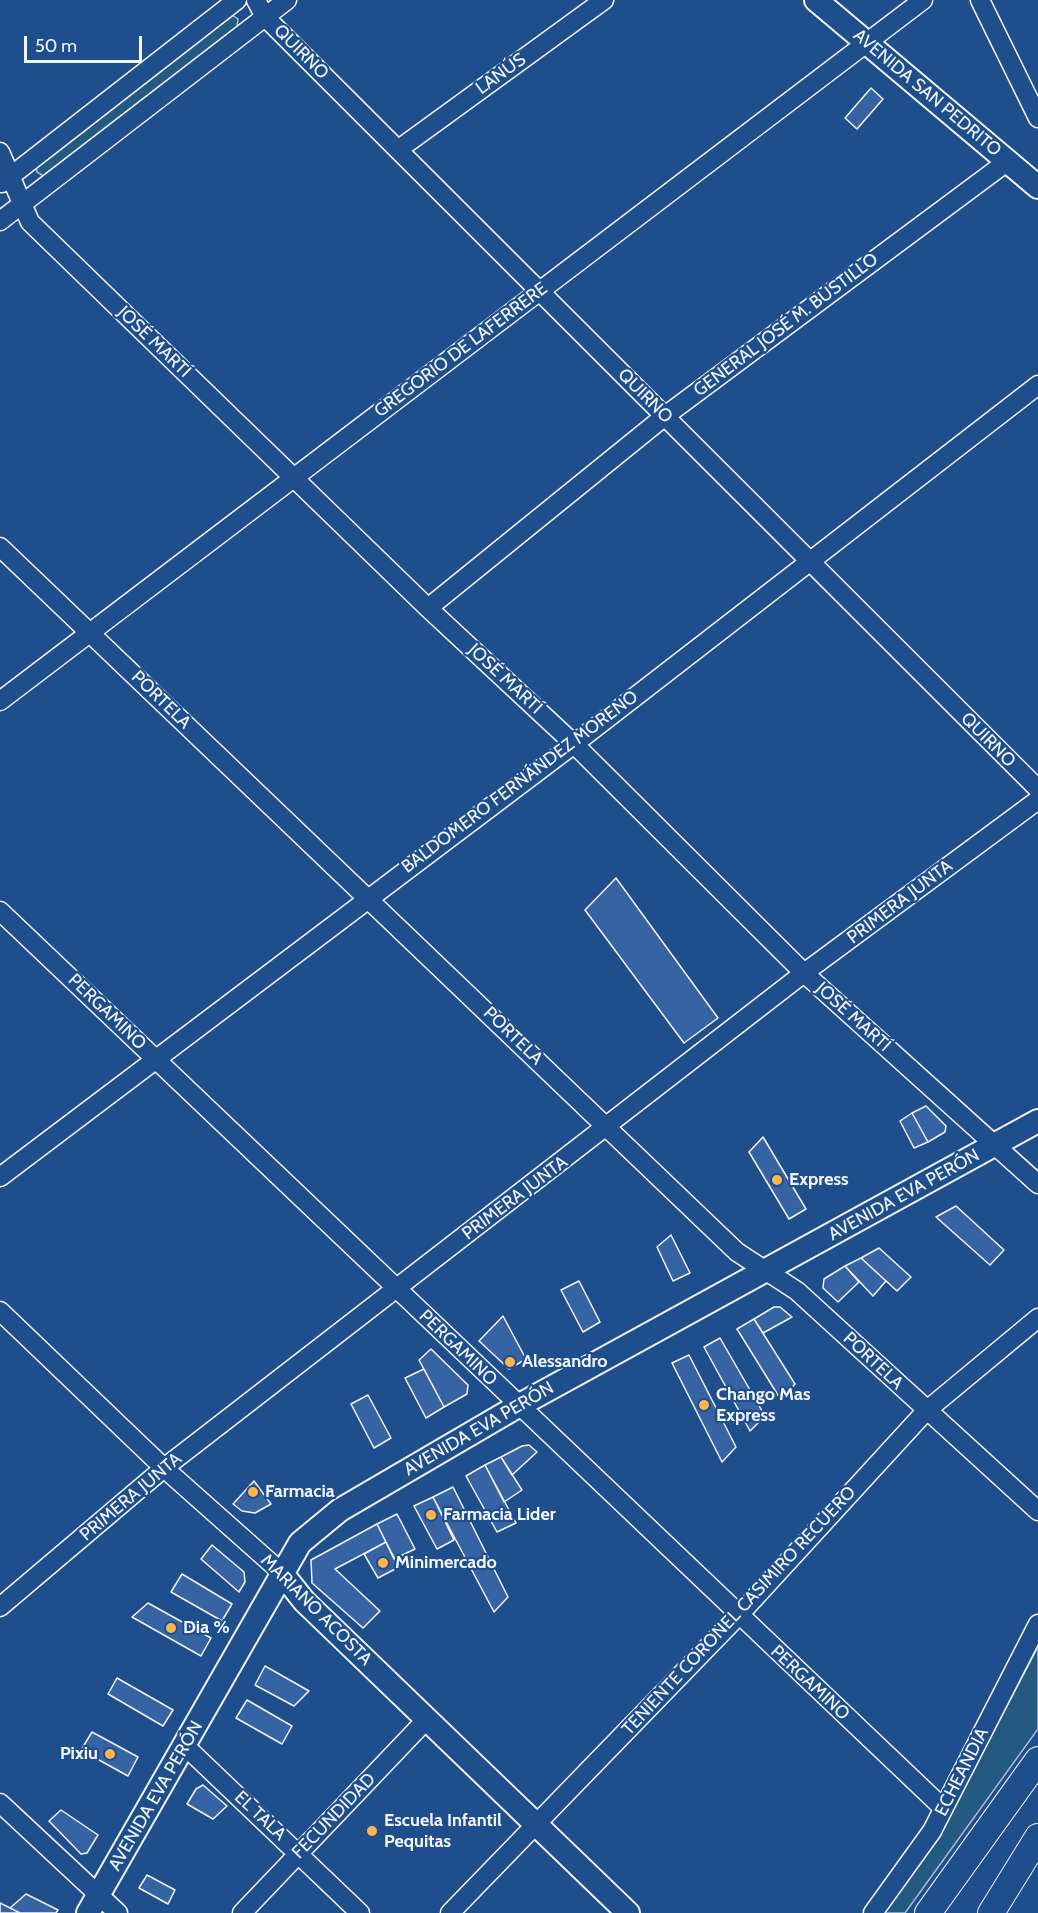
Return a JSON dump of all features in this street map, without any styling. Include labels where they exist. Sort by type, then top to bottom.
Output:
[{"type":"highway","points":[[927,1913],[1038,1760]]},
{"type":"highway","points":[[991,1913],[1038,1837]]},
{"type":"main road","name":"AVENIDA SAN PEDRITO","points":[[816,0],[1038,187]]},
{"type":"main road","name":"AVENIDA EVA PERÓN","points":[[94,1904],[249,1636],[281,1572],[300,1543],[340,1510],[518,1406],[1038,1121]]},
{"type":"main road","name":"MARIANO ACOSTA","points":[[281,1572],[304,1600],[628,1913]]},
{"type":"street","points":[[5,181],[237,0]]},
{"type":"street","name":"QUIRNO","points":[[256,0],[265,17],[399,148],[538,292],[1038,789]]},
{"type":"street","points":[[0,221],[286,0]]},
{"type":"street","name":"LANÚS","points":[[399,148],[603,0]]},
{"type":"street","name":"GREGORIO DE LAFERRERE","points":[[0,701],[867,45],[923,0]]},
{"type":"street","points":[[980,0],[1038,118]]},
{"type":"street","name":"JOSÉ MARTÍ","points":[[0,152],[5,181],[22,204],[30,222],[428,608],[574,744],[804,973],[1038,1184]]},
{"type":"street","name":"GENERAL JOSÉ M. BUSTILLO","points":[[428,608],[665,416],[1008,161]]},
{"type":"street","name":"BALDOMERO FERNÁNDEZ MORENO","points":[[0,1177],[368,897],[574,744],[807,561],[1038,385]]},
{"type":"street","name":"PORTELA","points":[[0,547],[737,1252],[797,1291],[1038,1511]]},
{"type":"street","name":"PRIMERA JUNTA","points":[[0,1607],[164,1468],[608,1128],[804,973],[1038,800]]},
{"type":"street","name":"PERGAMINO","points":[[0,911],[943,1808]]},
{"type":"street","name":"MARIANO ACOSTA","points":[[0,1311],[164,1468],[281,1572]]},
{"type":"street","name":"TENIENTE CORONEL CASIMIRO RECUERO","points":[[450,1913],[536,1822],[739,1616],[926,1411],[1038,1318]]},
{"type":"street","name":"ECHEANDIA","points":[[873,1913],[932,1831],[1038,1624]]},
{"type":"street","name":"FECUNDIDAD","points":[[242,1913],[426,1719]]},
{"type":"street","name":"EL TALA","points":[[185,1746],[360,1913]]},
{"type":"street","points":[[0,1803],[94,1904],[118,1913]]},
{"type":"shaded area","points":[[232,15],[238,19],[237,28],[45,177],[37,172],[36,167]]},
{"type":"shaded area","points":[[1038,1647],[1038,1729],[905,1913],[884,1913],[939,1837],[952,1801],[979,1759]]},
{"type":"building","points":[[871,88],[883,99],[857,129],[845,118]]},
{"type":"building","points":[[616,878],[718,1018],[684,1043],[585,910]]},
{"type":"building","points":[[926,1106],[946,1126],[945,1132],[928,1142],[912,1113]]},
{"type":"building","points":[[912,1113],[928,1142],[914,1148],[900,1121]]},
{"type":"building","name":"Express","points":[[763,1137],[806,1209],[789,1219],[749,1152]]},
{"type":"building","points":[[956,1206],[1004,1250],[990,1265],[936,1217]]},
{"type":"building","points":[[671,1235],[690,1273],[673,1281],[657,1247]]},
{"type":"building","points":[[879,1248],[911,1277],[897,1291],[861,1258]]},
{"type":"building","points":[[861,1258],[886,1281],[873,1296],[845,1266]]},
{"type":"building","points":[[845,1266],[859,1282],[838,1302],[823,1288],[824,1279]]},
{"type":"building","points":[[579,1281],[600,1322],[583,1332],[561,1290]]},
{"type":"building","points":[[774,1307],[780,1307],[792,1317],[763,1333],[754,1319]]},
{"type":"building","points":[[503,1316],[526,1359],[509,1369],[479,1341]]},
{"type":"building","points":[[754,1319],[795,1384],[781,1400],[737,1329]]},
{"type":"building","points":[[720,1338],[765,1416],[750,1431],[704,1347]]},
{"type":"building","points":[[431,1349],[468,1385],[467,1394],[444,1407],[419,1360]]},
{"type":"building","name":"Chango Mas Express","points":[[689,1355],[736,1447],[722,1462],[672,1363]]},
{"type":"building","points":[[424,1369],[444,1407],[426,1418],[405,1378]]},
{"type":"building","points":[[368,1395],[391,1438],[374,1448],[351,1404]]},
{"type":"building","points":[[529,1445],[537,1452],[512,1475],[501,1457],[522,1446]]},
{"type":"building","points":[[501,1457],[522,1490],[504,1502],[485,1465]]},
{"type":"building","points":[[485,1465],[516,1523],[497,1532],[466,1476]]},
{"type":"building","name":"Farmacia","points":[[254,1481],[271,1504],[255,1513],[242,1511],[233,1504]]},
{"type":"building","points":[[453,1487],[508,1597],[494,1612],[433,1497]]},
{"type":"building","points":[[433,1497],[454,1540],[437,1549],[414,1506]]},
{"type":"building","points":[[397,1514],[415,1549],[394,1559],[377,1524]]},
{"type":"building","points":[[377,1524],[386,1542],[335,1569],[380,1611],[363,1628],[312,1583],[311,1560]]},
{"type":"building","name":"Minimercado","points":[[386,1542],[399,1567],[378,1578],[364,1554]]},
{"type":"building","points":[[212,1545],[244,1572],[245,1582],[239,1592],[201,1559]]},
{"type":"building","points":[[182,1574],[232,1604],[222,1621],[171,1592]]},
{"type":"building","name":"Dia %","points":[[148,1603],[211,1638],[201,1656],[132,1617]]},
{"type":"building","points":[[265,1666],[309,1691],[294,1706],[255,1685]]},
{"type":"building","points":[[117,1678],[173,1710],[163,1726],[108,1694]]},
{"type":"building","points":[[247,1700],[292,1726],[282,1744],[236,1718]]},
{"type":"building","name":"Pixiu","points":[[92,1732],[138,1757],[128,1776],[81,1750]]},
{"type":"building","points":[[203,1785],[227,1806],[213,1819],[187,1804],[196,1789]]},
{"type":"building","points":[[61,1810],[98,1835],[87,1853],[81,1854],[49,1821]]},
{"type":"building","points":[[147,1875],[175,1890],[168,1904],[139,1888]]},
{"type":"building","points":[[26,1894],[58,1910],[56,1913],[20,1913],[10,1908]]},
{"type":"building","points":[[0,1903],[20,1913],[0,1913]]},
{"type":"place","name":"Express","points":[[777,1180]]},
{"type":"place","name":"Alessandro","points":[[510,1362]]},
{"type":"place","name":"Chango Mas Express","points":[[704,1405]]},
{"type":"place","name":"Farmacia","points":[[253,1492]]},
{"type":"place","name":"Farmacia Lider","points":[[431,1515]]},
{"type":"place","name":"Minimercado","points":[[383,1563]]},
{"type":"place","name":"Dia %","points":[[171,1628]]},
{"type":"place","name":"Pixiu","points":[[110,1754]]},
{"type":"place","name":"Escuela Infantil Pequitas","points":[[372,1831]]}]
